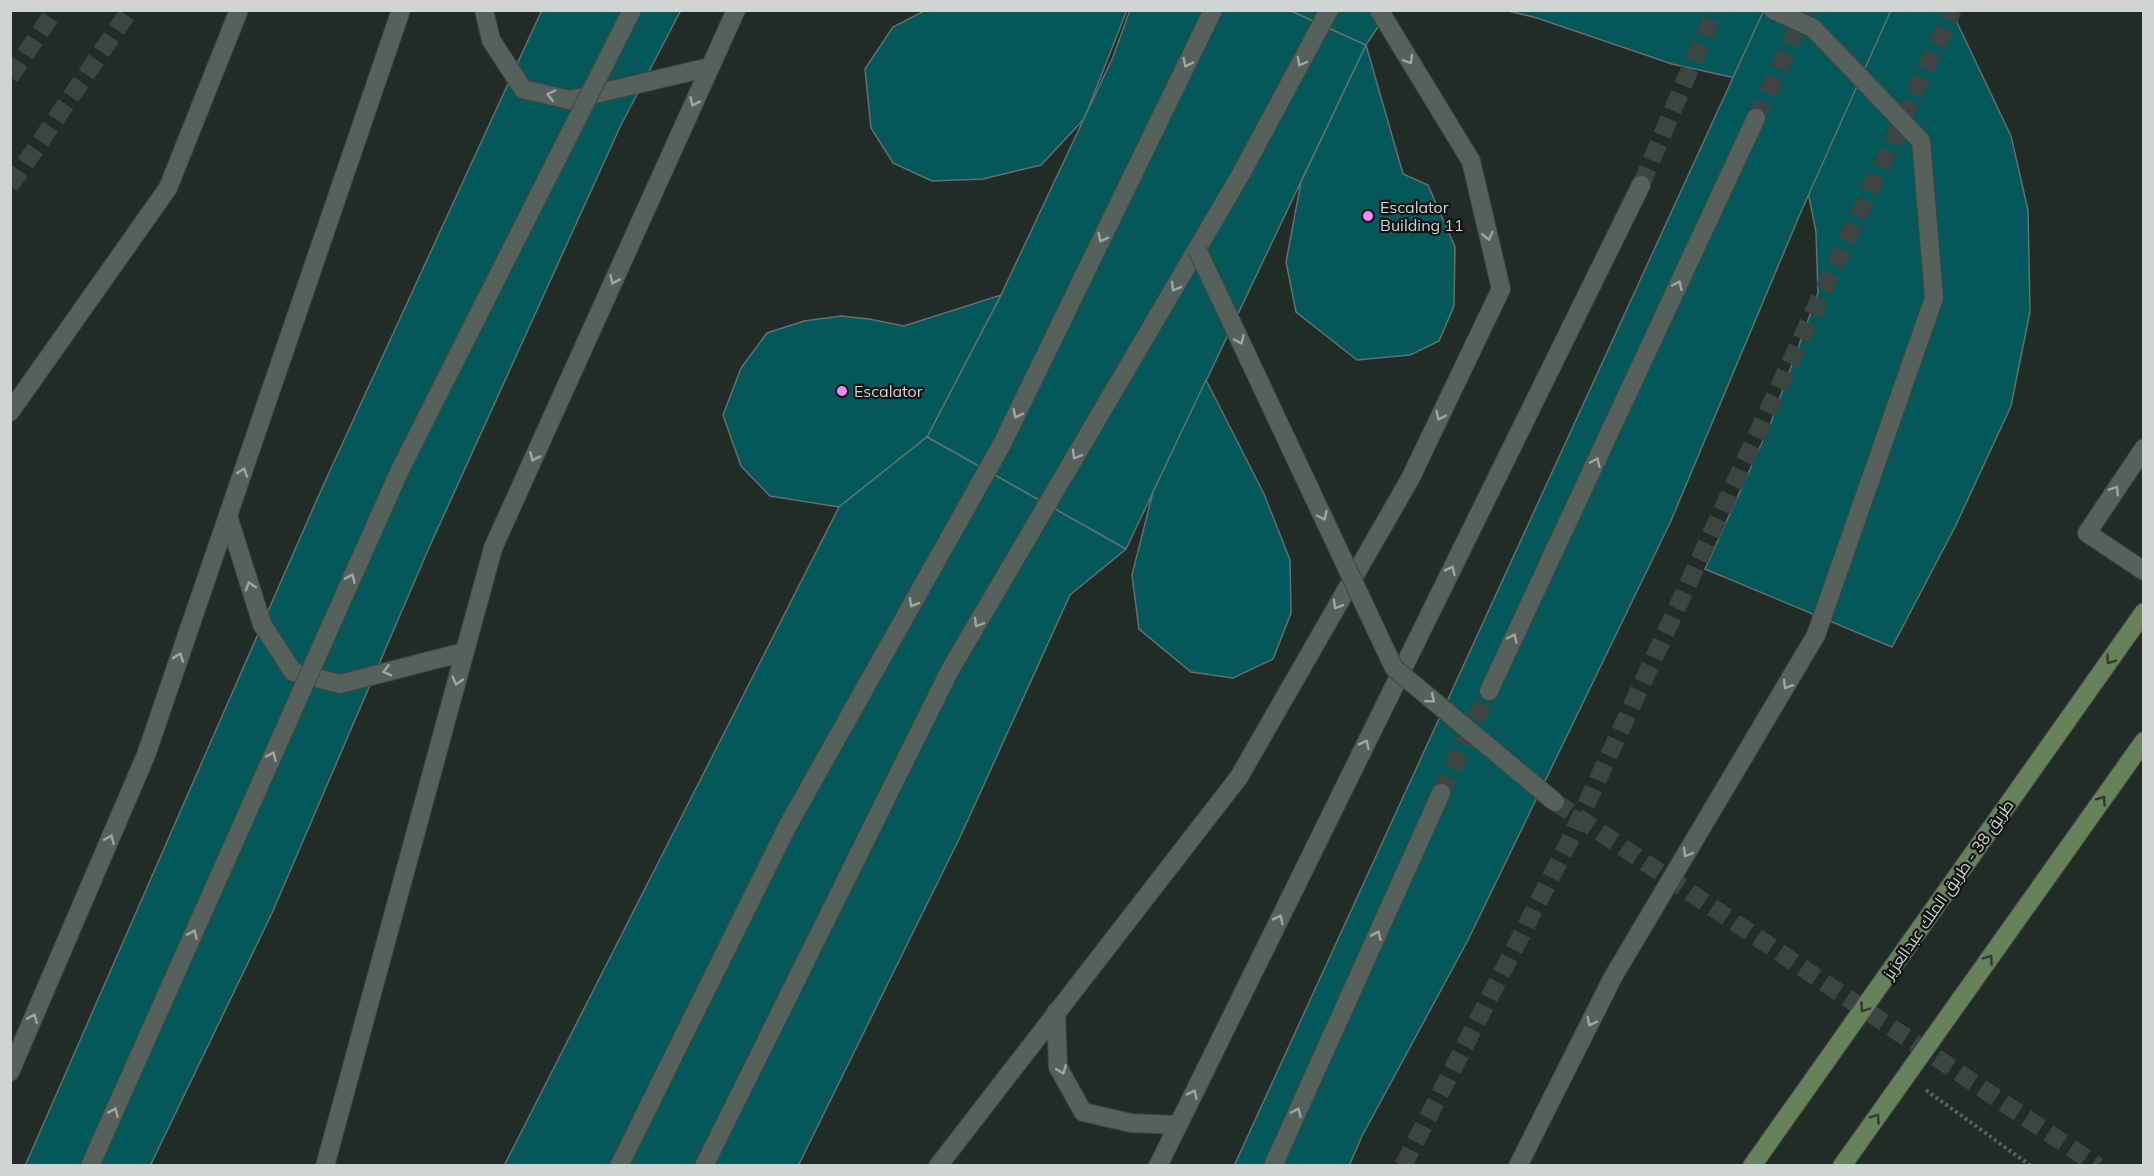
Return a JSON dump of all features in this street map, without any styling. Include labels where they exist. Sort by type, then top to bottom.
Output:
[{"type":"main road","name":"طريق 38 - طريق الملك عبدالعزيز","points":[[1752,1166],[2144,612]]},
{"type":"main road","points":[[1842,1166],[2144,741]]},
{"type":"street","points":[[10,412],[168,188],[239,10]]},
{"type":"street","points":[[10,1072],[146,755],[401,10]]},
{"type":"street","points":[[484,10],[492,40],[523,88],[570,100],[710,67]]},
{"type":"street","points":[[90,1166],[399,470],[632,10]]},
{"type":"street","points":[[325,1166],[493,548],[736,10]]},
{"type":"street","points":[[619,1166],[787,827],[1002,444],[1213,10]]},
{"type":"street","points":[[704,1166],[950,670],[1247,164],[1329,10]]},
{"type":"street","points":[[938,1166],[1239,777],[1410,478],[1501,289],[1471,161],[1379,10]]},
{"type":"street","points":[[1518,1166],[1613,977],[1816,635],[1934,298],[1922,141],[1813,28],[1773,10]]},
{"type":"street","points":[[1489,692],[1756,118]]},
{"type":"street","points":[[1158,1166],[1641,185]]},
{"type":"street","points":[[1197,249],[1394,668],[1555,802]]},
{"type":"street","points":[[2144,448],[2087,533],[2144,571]]},
{"type":"street","points":[[228,516],[262,624],[293,672],[340,684],[464,652]]},
{"type":"street","points":[[1273,1166],[1441,793]]},
{"type":"street","points":[[1056,1012],[1058,1067],[1083,1112],[1131,1123],[1178,1125]]},
{"type":"path","points":[[1906,1075],[2031,1166]]},
{"type":"building","points":[[542,10],[681,10],[620,127],[428,550],[272,913],[150,1166],[25,1166],[322,488]]},
{"type":"building","points":[[926,10],[1127,10],[1084,119],[1041,165],[983,179],[932,181],[893,163],[871,128],[865,69],[893,27]]},
{"type":"building","points":[[1130,10],[1289,10],[1366,45],[1126,549],[927,437],[1001,295],[1113,57]]},
{"type":"building","points":[[1289,10],[1389,10],[1366,45]]},
{"type":"building","points":[[1504,10],[1951,10],[2011,136],[2028,210],[2030,312],[2011,406],[1955,527],[1892,647],[1705,569],[1770,425],[1818,293],[1816,232],[1807,187],[1779,126],[1740,79],[1672,64],[1537,18]]},
{"type":"building","points":[[1764,10],[1891,10],[1800,214],[1670,523],[1468,940],[1362,1136],[1349,1166],[1234,1166]]},
{"type":"building","name":"Escalator Building 11","points":[[1366,45],[1403,174],[1428,185],[1455,247],[1454,306],[1439,341],[1410,355],[1357,360],[1296,312],[1286,262],[1301,182]]},
{"type":"building","name":"Escalator","points":[[1001,295],[927,437],[839,507],[770,496],[741,466],[723,415],[741,368],[767,333],[804,321],[841,316],[904,326]]},
{"type":"building","points":[[1206,380],[1264,494],[1290,560],[1291,613],[1273,659],[1233,678],[1191,672],[1139,629],[1132,575],[1153,492]]},
{"type":"building","points":[[927,437],[1126,549],[1070,595],[961,835],[798,1166],[504,1166],[839,507]]},
{"type":"tunnel","points":[[10,77],[55,10]]},
{"type":"tunnel","points":[[10,186],[130,10]]},
{"type":"tunnel","points":[[1641,185],[1715,10]]},
{"type":"tunnel","points":[[1756,118],[1806,10]]},
{"type":"tunnel","points":[[1403,1166],[1568,844],[1953,10]]},
{"type":"tunnel","points":[[1441,793],[1489,691]]},
{"type":"tunnel","points":[[1555,802],[2098,1166]]},
{"type":"place","name":"Escalator Building 11","points":[[1368,216]]},
{"type":"place","name":"Escalator","points":[[842,391]]}]
